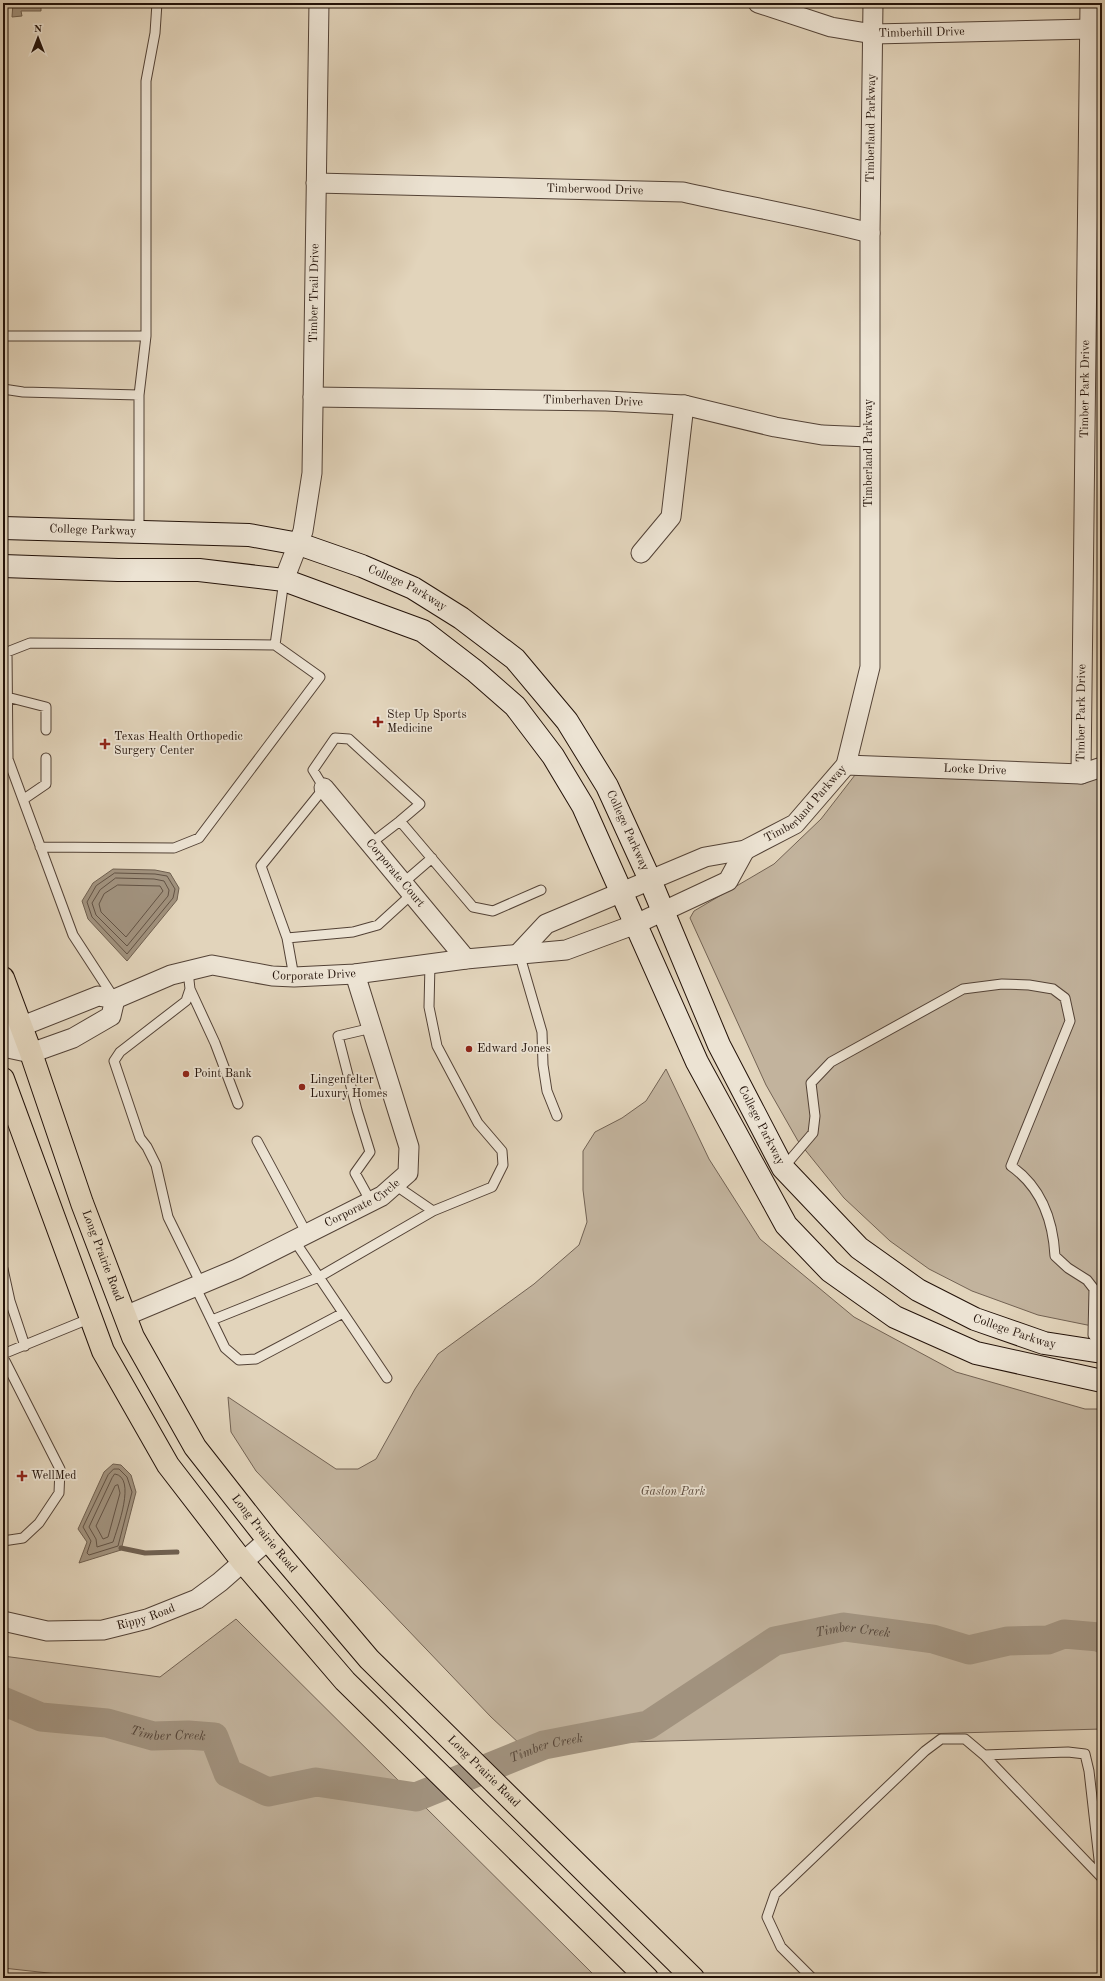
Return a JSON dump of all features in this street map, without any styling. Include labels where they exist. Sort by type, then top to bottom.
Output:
[{"type":"main road","name":"College Parkway","points":[[3,528],[249,535],[299,544],[362,566],[413,588],[461,618],[515,660],[567,721],[603,779],[650,880],[719,1045],[782,1168],[859,1248],[918,1290],[975,1319],[1044,1343],[1102,1352]]},
{"type":"main road","points":[[3,566],[118,570],[199,570],[284,580],[423,631],[475,671],[515,706],[553,756],[583,806],[697,1062],[786,1225],[830,1271],[895,1316],[976,1353],[1102,1381]]},
{"type":"main road","name":"Long Prairie Road","points":[[3,978],[12,1032],[31,1053],[82,1204],[133,1337],[195,1447],[268,1540],[369,1659],[693,1978]]},
{"type":"main road","points":[[3,1079],[103,1351],[168,1465],[242,1561],[345,1681],[647,1978]]},
{"type":"main road","points":[[762,1183],[782,1168]]},
{"type":"street","name":"Timber Trail Drive","points":[[284,580],[303,531],[312,473],[319,3]]},
{"type":"street","name":"Timberhill Drive","points":[[758,3],[787,11],[831,27],[872,34],[1090,30]]},
{"type":"street","name":"Timberland Parkway","points":[[621,891],[705,857],[745,850],[795,824],[846,765],[870,667],[869,436],[873,3]]},
{"type":"street","name":"Timber Park Drive","points":[[1081,774],[1090,3]]},
{"type":"street","name":"Timberwood Drive","points":[[316,183],[683,192],[740,205],[814,218],[870,233]]},
{"type":"street","name":"Timberhaven Drive","points":[[313,397],[606,401],[684,405],[737,420],[783,429],[822,435],[869,436]]},
{"type":"street","points":[[641,553],[671,517],[684,405]]},
{"type":"street","name":"Locke Drive","points":[[846,765],[1081,774],[1102,767]]},
{"type":"street","name":"Corporate Court","points":[[324,788],[466,959]]},
{"type":"street","points":[[636,924],[728,881],[745,850]]},
{"type":"street","points":[[519,953],[546,924],[621,891]]},
{"type":"street","name":"Corporate Drive","points":[[12,1032],[98,996],[114,999],[171,975],[212,965],[272,976],[294,977],[356,974],[466,959],[519,953],[566,950],[636,924]]},
{"type":"street","name":"Corporate Circle","points":[[125,1316],[237,1269],[371,1202],[382,1196],[408,1172],[409,1147],[356,974]]},
{"type":"street","points":[[3,1047],[31,1053],[73,1038],[111,1016],[114,999]]},
{"type":"street","name":"Rippy Road","points":[[3,1621],[47,1631],[103,1630],[147,1619],[197,1599],[220,1582],[242,1561],[268,1540]]},
{"type":"lane","points":[[139,531],[139,395],[146,336],[146,81],[155,33],[157,3]]},
{"type":"lane","points":[[3,336],[146,336]]},
{"type":"lane","points":[[3,389],[23,392],[139,395]]},
{"type":"lane","points":[[275,645],[284,580]]},
{"type":"lane","points":[[40,847],[174,848],[199,838],[320,676],[275,645],[30,643],[7,652],[8,759],[24,799],[40,847],[72,935],[114,999]]},
{"type":"lane","points":[[7,697],[46,708],[46,730]]},
{"type":"lane","points":[[294,977],[287,938],[261,866],[324,788],[313,770],[335,738],[349,739],[420,804],[370,844]]},
{"type":"lane","points":[[24,799],[46,784],[46,758]]},
{"type":"lane","points":[[400,821],[473,906],[493,911],[541,890]]},
{"type":"lane","points":[[287,938],[353,932],[378,925],[432,858]]},
{"type":"lane","points":[[519,953],[542,1032],[543,1065],[547,1091],[557,1116]]},
{"type":"lane","points":[[212,1320],[319,1277],[433,1211],[492,1188],[504,1166],[502,1151],[478,1123],[437,1046],[428,1007],[430,964]]},
{"type":"lane","points":[[188,970],[190,990],[215,1043],[238,1104]]},
{"type":"lane","points":[[782,1168],[813,1134],[815,1116],[811,1082],[831,1062],[963,989],[1002,984],[1029,985],[1053,990],[1065,998],[1070,1021],[1011,1166],[1023,1175],[1050,1218],[1054,1235],[1055,1256],[1068,1268],[1087,1280],[1094,1289],[1093,1335],[1102,1348]]},
{"type":"lane","points":[[190,990],[186,1001],[120,1052],[114,1061],[140,1138],[147,1147],[156,1165],[168,1217],[225,1348],[239,1360],[256,1359],[343,1313]]},
{"type":"lane","points":[[371,1202],[356,1173],[370,1152],[357,1110],[338,1036],[372,1028]]},
{"type":"lane","points":[[257,1141],[319,1277],[387,1378]]},
{"type":"lane","points":[[395,1185],[433,1211]]},
{"type":"lane","points":[[3,1269],[10,1301],[25,1346]]},
{"type":"lane","points":[[3,1541],[23,1538],[39,1524],[59,1492],[60,1469],[3,1356],[91,1318]]},
{"type":"lane","points":[[812,1978],[781,1947],[767,1917],[775,1894],[919,1757],[941,1739],[966,1739],[984,1754],[1101,1877]]},
{"type":"lane","points":[[984,1754],[1068,1752],[1085,1754],[1089,1771],[1101,1877]]},
{"type":"green space","points":[[855,775],[1077,783],[1102,776],[1102,1328],[1038,1315],[972,1291],[929,1269],[890,1241],[844,1198],[798,1141],[766,1085],[690,918],[694,911],[774,864],[821,819]]},
{"type":"green space","name":"Gaston Park","points":[[666,1069],[709,1159],[760,1239],[854,1317],[956,1372],[1085,1409],[1102,1409],[1102,1729],[521,1745],[491,1717],[256,1471],[231,1432],[228,1397],[336,1469],[358,1469],[376,1459],[415,1389],[438,1354],[534,1284],[579,1245],[587,1222],[583,1190],[583,1151],[595,1132],[622,1118],[646,1101]]},
{"type":"green space","points":[[236,1619],[597,1978],[94,1978],[3,1968],[3,1656],[160,1677]]},
{"type":"water","points":[[13,3],[47,3],[47,6],[41,6],[41,11],[21,11],[22,16],[12,17]]},
{"type":"water","points":[[113,869],[155,870],[170,873],[179,888],[177,900],[127,961],[88,919],[82,901],[93,883]]},
{"type":"water","points":[[113,1464],[121,1465],[131,1475],[136,1492],[121,1550],[79,1563],[87,1542],[78,1529],[104,1472]]},
{"type":"waterway","points":[[121,1548],[145,1553],[177,1552]]},
{"type":"waterway","name":"Timber Creek","points":[[3,1701],[41,1717],[107,1723],[153,1736],[188,1735],[214,1737],[228,1773],[268,1792],[316,1782],[416,1797],[544,1745],[648,1725],[775,1641],[844,1627],[933,1639],[969,1650],[1008,1641],[1048,1640],[1064,1634],[1099,1637],[1102,1639]]},
{"type":"place","name":"Step Up Sports Medicine","points":[[378,722]]},
{"type":"place","name":"Texas Health Orthopedic Surgery Center","points":[[105,744]]},
{"type":"place","name":"Edward Jones","points":[[469,1049]]},
{"type":"place","name":"Point Bank","points":[[186,1074]]},
{"type":"place","name":"Lingenfelter Luxury Homes","points":[[302,1087]]},
{"type":"place","name":"WellMed","points":[[22,1476]]}]
